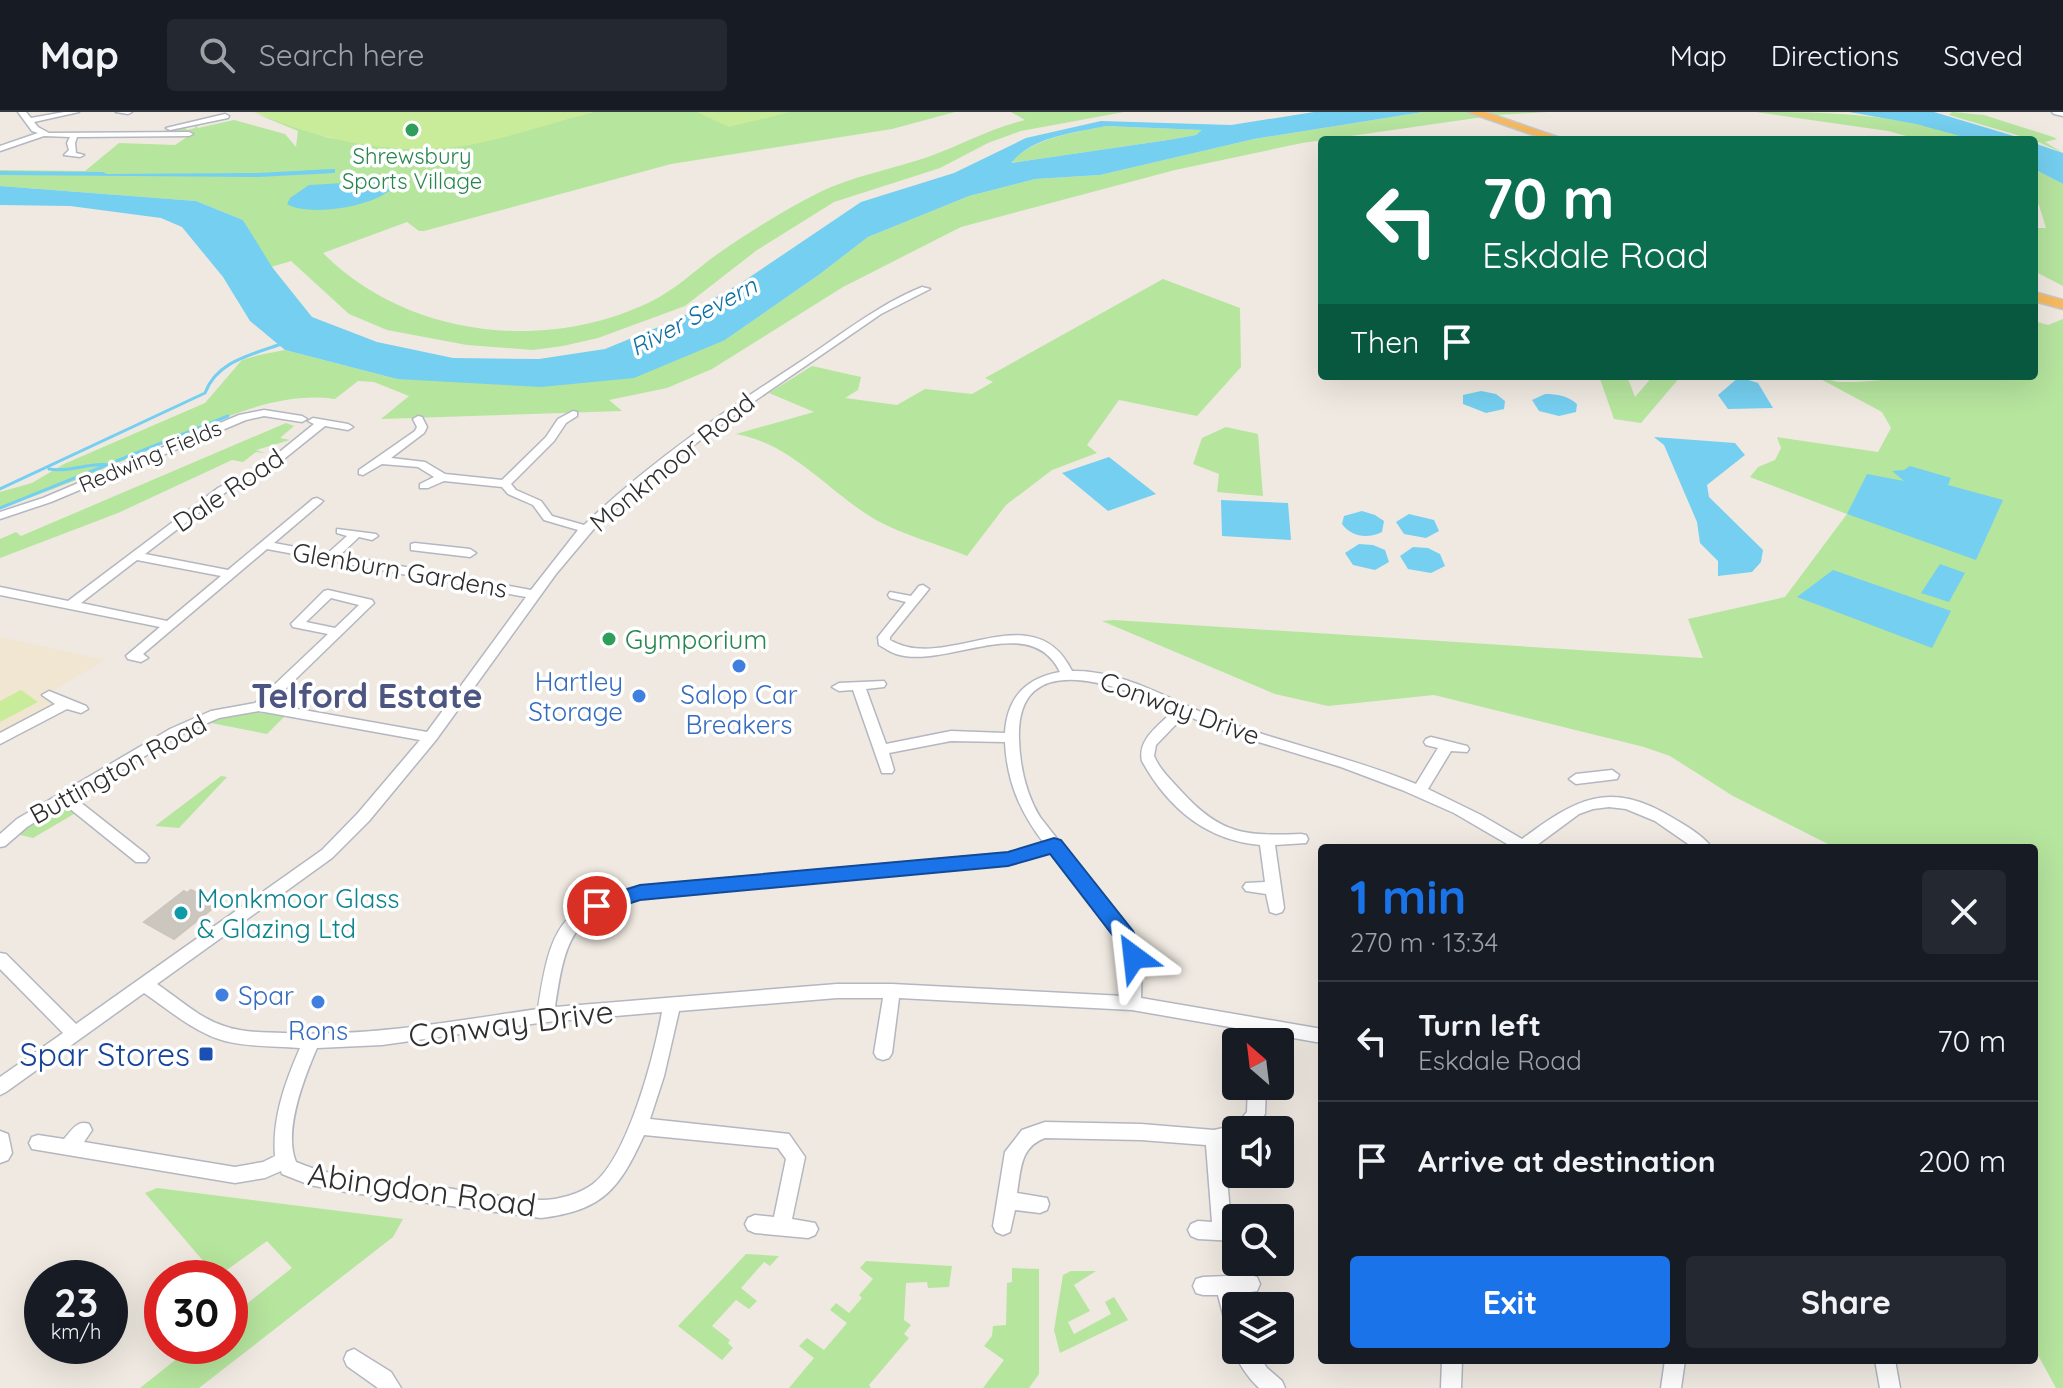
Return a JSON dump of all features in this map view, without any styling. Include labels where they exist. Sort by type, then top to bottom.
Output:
[{"type":"highway","points":[[1474,112],[1548,136]]},
{"type":"highway","points":[[2038,297],[2063,305]]},
{"type":"street","points":[[22,112],[42,134]]},
{"type":"street","points":[[29,121],[75,112]]},
{"type":"street","points":[[120,112],[128,112]]},
{"type":"street","points":[[150,133],[225,116]]},
{"type":"street","points":[[0,149],[42,134],[189,134]]},
{"type":"street","points":[[74,136],[71,143],[73,151],[64,156],[80,155]]},
{"type":"street","name":"Monkmoor Road","points":[[2,1088],[74,1033],[327,854],[352,831],[431,737],[586,529],[642,480],[721,420],[879,310],[925,289]]},
{"type":"street","name":"Redwing Fields","points":[[0,516],[47,500],[243,417],[264,413],[312,421]]},
{"type":"street","points":[[271,425],[284,416]]},
{"type":"street","points":[[505,484],[550,439],[564,416]]},
{"type":"street","points":[[312,421],[348,427]]},
{"type":"street","name":"Dale Road","points":[[71,605],[222,490],[270,465],[312,421]]},
{"type":"street","points":[[363,472],[419,433],[424,421]]},
{"type":"street","points":[[380,460],[421,464],[442,477],[505,484],[512,492],[537,503],[548,518],[586,529]]},
{"type":"street","points":[[424,486],[442,477]]},
{"type":"street","points":[[141,658],[133,656],[317,501]]},
{"type":"street","points":[[341,531],[372,536]]},
{"type":"street","points":[[331,557],[357,533]]},
{"type":"street","name":"Glenburn Gardens","points":[[264,545],[536,595]]},
{"type":"street","points":[[415,547],[470,553]]},
{"type":"street","points":[[407,571],[429,549]]},
{"type":"street","name":"Dale Road","points":[[134,556],[230,574]]},
{"type":"street","points":[[923,589],[878,642],[891,648],[923,652],[990,642],[1028,642],[1045,646],[1056,653],[1068,675]]},
{"type":"street","points":[[0,591],[169,625]]},
{"type":"street","points":[[259,707],[368,603],[328,594],[297,624],[337,632]]},
{"type":"street","points":[[894,595],[913,600]]},
{"type":"street","name":"Conway Drive","points":[[1132,1003],[1134,957],[1131,945],[1030,814],[1020,793],[1013,766],[1012,713],[1021,696],[1040,682],[1068,675],[1103,678],[1182,710],[1419,791],[1518,844]]},
{"type":"street","points":[[839,687],[879,684]]},
{"type":"street","points":[[858,686],[887,770]]},
{"type":"street","points":[[49,695],[81,709]]},
{"type":"street","points":[[0,739],[66,704]]},
{"type":"street","name":"Buttington Road","points":[[0,842],[22,823],[65,797],[195,722],[216,714],[259,707],[431,737]]},
{"type":"street","points":[[1182,710],[1149,744],[1149,762],[1191,814],[1209,828],[1233,838],[1267,841],[1301,839]]},
{"type":"street","points":[[881,750],[951,736],[1012,738]]},
{"type":"street","points":[[1419,791],[1455,747],[1431,742]]},
{"type":"street","points":[[1576,779],[1605,776],[1608,803]]},
{"type":"street","points":[[65,797],[141,858]]},
{"type":"street","points":[[1528,844],[1572,811],[1608,803],[1634,806],[1665,818],[1699,844]]},
{"type":"street","points":[[1267,841],[1276,908]]},
{"type":"street","points":[[546,1015],[560,940],[585,913],[610,899],[640,892],[1008,859],[1054,845]]},
{"type":"street","points":[[1251,887],[1273,888]]},
{"type":"street","points":[[0,959],[74,1033]]},
{"type":"street","name":"Conway Drive","points":[[144,984],[205,1026],[225,1034],[311,1041],[382,1038],[546,1015],[837,991],[1132,1003],[1235,1028]]},
{"type":"street","points":[[883,1053],[892,991]]},
{"type":"street","name":"Abingdon Road","points":[[311,1041],[293,1082],[284,1140],[284,1161],[289,1168],[310,1177],[346,1184],[541,1209],[560,1207],[602,1189],[615,1174],[660,1065],[671,1006]]},
{"type":"street","name":"Conway Drive","points":[[1294,1035],[1318,1036]]},
{"type":"street","points":[[637,1126],[783,1140],[796,1157],[781,1226]]},
{"type":"street","points":[[68,1148],[83,1130]]},
{"type":"street","points":[[1003,1226],[1014,1152],[1020,1143],[1036,1132],[1087,1130],[1222,1136]]},
{"type":"street","points":[[1214,1138],[1225,1204]]},
{"type":"street","points":[[0,1141],[0,1153]]},
{"type":"street","name":"Abingdon Road","points":[[38,1143],[235,1175],[265,1170],[284,1161]]},
{"type":"street","points":[[1006,1200],[1040,1204]]},
{"type":"street","points":[[755,1224],[808,1229]]},
{"type":"street","points":[[1198,1230],[1222,1231]]},
{"type":"street","points":[[1203,1286],[1250,1284]]},
{"type":"street","points":[[1225,1285],[1227,1292]]},
{"type":"street","points":[[354,1359],[384,1379],[391,1388]]},
{"type":"street","points":[[1251,1364],[1275,1388]]},
{"type":"street","points":[[1451,1388],[1452,1364]]},
{"type":"street","points":[[1671,1388],[1674,1364]]},
{"type":"street","points":[[1886,1364],[1890,1388]]},
{"type":"shaded area","points":[[0,637],[106,660],[41,697],[56,705],[0,734]]},
{"type":"green space","points":[[252,112],[329,138],[425,148],[471,144],[593,112],[955,112],[892,129],[671,164],[424,231],[407,222],[323,253],[357,281],[394,303],[435,319],[478,328],[522,331],[566,328],[609,318],[650,302],[743,237],[818,193],[859,177],[928,157],[1025,120],[1011,112],[1124,112],[1021,131],[988,143],[940,168],[834,202],[757,250],[685,306],[598,338],[533,350],[467,345],[387,330],[349,314],[291,261],[271,267],[243,220],[196,201],[0,186],[0,170],[85,171],[119,143],[175,145],[193,133],[163,131],[183,126],[187,130],[196,125],[198,128],[234,120],[285,134],[296,147],[298,131]]},
{"type":"green space","name":"Shrewsbury Sports Village","points":[[255,112],[593,112],[490,141],[455,147],[404,149],[327,137]]},
{"type":"green space","points":[[697,112],[790,112],[729,127]]},
{"type":"green space","points":[[1423,112],[1548,112],[1497,115],[1351,136],[1318,136],[1318,141],[1175,170],[961,227],[843,287],[712,369],[667,388],[609,400],[622,411],[381,419],[409,396],[374,382],[358,381],[335,399],[287,400],[240,412],[0,508],[0,492],[32,483],[64,464],[205,403],[242,360],[285,350],[397,379],[426,379],[725,340],[868,237],[969,196],[1035,179],[1100,175],[1254,139]]},
{"type":"green space","points":[[1756,112],[1867,116],[1963,136],[1906,136]]},
{"type":"green space","points":[[1952,112],[1984,115],[2053,137],[2057,139],[2045,142],[2063,153],[2038,142],[2038,136],[2020,136],[1949,115]]},
{"type":"green space","points":[[1106,126],[1203,130],[1196,135],[1168,140],[1010,163],[1042,142]]},
{"type":"green space","points":[[2038,171],[2063,184],[2063,286],[2038,273],[2038,228],[2046,228],[2039,205]]},
{"type":"green space","points":[[1163,279],[1240,308],[1241,367],[1197,416],[1119,400],[1087,445],[1097,453],[1052,470],[1006,505],[967,556],[876,520],[793,458],[756,439],[736,434],[814,412],[769,393],[812,366],[861,377],[858,390],[845,398],[897,405],[925,389],[972,394],[993,382],[985,378]]},
{"type":"green space","points":[[2063,319],[2063,1388],[2056,1388],[2038,1355],[2038,844],[1828,844],[1733,796],[1670,756],[1644,747],[1434,695],[1328,706],[1275,694],[1102,621],[1703,658],[1688,619],[1785,597],[1847,514],[1750,477],[1758,467],[1775,460],[1781,448],[1777,437],[1878,452],[1891,428],[1882,412],[1822,380],[2038,380],[2038,322],[2048,325]]},
{"type":"green space","points":[[1600,380],[1629,380],[1635,397],[1650,380],[1678,380],[1641,423],[1614,419]]},
{"type":"green space","points":[[286,423],[294,426],[280,438],[290,440],[256,450],[265,453],[256,452],[243,462],[232,460],[118,513],[0,558],[0,539],[16,532],[21,536]]},
{"type":"green space","points":[[1226,427],[1258,434],[1263,496],[1217,492],[1219,474],[1193,464],[1202,438]]},
{"type":"green space","points":[[21,690],[38,702],[0,722],[0,701]]},
{"type":"green space","points":[[251,712],[285,716],[267,734],[206,722]]},
{"type":"green space","points":[[221,776],[227,777],[179,828],[155,826]]},
{"type":"green space","points":[[72,806],[79,811],[33,838],[16,834],[56,808]]},
{"type":"green space","points":[[157,1188],[403,1219],[393,1237],[248,1350],[248,1303],[292,1268],[267,1241],[241,1260],[202,1260],[145,1193]]},
{"type":"green space","points":[[746,1254],[779,1256],[770,1266],[764,1262],[741,1288],[757,1301],[749,1309],[736,1300],[712,1326],[730,1340],[728,1343],[733,1348],[722,1360],[678,1326]]},
{"type":"green space","points":[[866,1261],[952,1266],[949,1287],[928,1288],[927,1282],[906,1283],[904,1320],[911,1325],[904,1334],[909,1338],[869,1385],[871,1388],[789,1388],[814,1358],[799,1346],[807,1338],[824,1350],[847,1323],[830,1310],[836,1303],[849,1313],[862,1298],[859,1295],[873,1279],[860,1268]]},
{"type":"green space","points":[[1012,1268],[1039,1269],[1039,1374],[1029,1388],[983,1388],[1004,1360],[984,1346],[992,1336],[993,1326],[1006,1325],[1007,1283],[1012,1282]]},
{"type":"green space","points":[[1071,1271],[1096,1271],[1074,1285],[1090,1311],[1068,1322],[1074,1334],[1111,1314],[1105,1302],[1114,1297],[1128,1320],[1060,1353],[1054,1330],[1063,1275]]},
{"type":"green space","points":[[170,1364],[230,1364],[199,1388],[140,1388]]},
{"type":"water","name":"River Severn","points":[[1314,112],[1423,112],[1254,139],[1100,175],[1035,179],[969,196],[868,237],[725,340],[634,378],[541,387],[397,379],[285,350],[250,321],[223,277],[182,227],[161,218],[70,206],[0,205],[0,186],[196,201],[243,220],[272,267],[312,317],[377,342],[453,358],[539,359],[605,349],[678,319],[741,283],[861,202],[954,173],[1026,138],[1101,121],[1231,125]],"holes":[[[1106,126],[1202,130],[1196,135],[1168,140],[1011,163],[1043,141]]]},
{"type":"water","points":[[1849,112],[1934,112],[2014,136],[1960,136]]},
{"type":"water","points":[[2038,144],[2063,153],[2063,184],[2038,171]]},
{"type":"water","points":[[378,181],[392,188],[357,205],[310,210],[287,204],[290,198],[309,185]]},
{"type":"water","points":[[1736,380],[1748,380],[1758,383],[1773,408],[1728,409],[1718,395]]},
{"type":"water","points":[[1481,391],[1496,394],[1505,401],[1504,409],[1486,413],[1463,404],[1463,395]]},
{"type":"water","points":[[1545,394],[1570,399],[1577,404],[1576,412],[1559,416],[1539,411],[1532,400]]},
{"type":"water","points":[[1654,437],[1735,443],[1745,455],[1707,485],[1709,497],[1763,550],[1761,562],[1752,572],[1718,576],[1718,561],[1700,543],[1697,522],[1664,445]]},
{"type":"water","points":[[1109,457],[1156,494],[1108,511],[1062,473]]},
{"type":"water","points":[[1910,466],[1951,478],[1948,485],[2003,500],[1976,560],[1847,514],[1867,474],[1904,481],[1892,471]]},
{"type":"water","points":[[1221,500],[1288,503],[1291,540],[1222,536]]},
{"type":"water","points":[[1362,511],[1384,521],[1382,532],[1360,536],[1342,524],[1344,516]]},
{"type":"water","points":[[1409,514],[1434,520],[1439,531],[1426,538],[1404,534],[1396,522]]},
{"type":"water","points":[[1359,544],[1385,550],[1389,562],[1375,570],[1353,565],[1345,553]]},
{"type":"water","points":[[1413,547],[1428,548],[1440,554],[1445,566],[1431,573],[1408,569],[1400,556]]},
{"type":"water","points":[[1940,564],[1965,573],[1949,602],[1921,593]]},
{"type":"water","points":[[1833,570],[1951,611],[1932,648],[1797,597]]},
{"type":"building","name":"Monkmoor Glass & Glazing Ltd","points":[[191,890],[218,904],[174,939],[144,922],[184,891],[187,893]]},
{"type":"waterway","points":[[110,175],[258,175],[332,171]]},
{"type":"waterway","points":[[0,173],[61,173]]},
{"type":"waterway","points":[[68,174],[103,174]]},
{"type":"waterway","points":[[0,489],[205,393],[210,382],[226,366],[281,344]]},
{"type":"waterway","points":[[107,465],[228,416]]},
{"type":"waterway","points":[[0,508],[107,465]]},
{"type":"waterway","points":[[49,469],[107,465]]},
{"type":"place","name":"Shrewsbury Sports Village","points":[[412,130]]},
{"type":"place","name":"Gymporium","points":[[609,639]]},
{"type":"place","name":"Salop Car Breakers","points":[[739,666]]},
{"type":"place","name":"Hartley Storage","points":[[639,696]]},
{"type":"place","name":"Monkmoor Glass & Glazing Ltd","points":[[181,913]]},
{"type":"place","name":"Spar","points":[[222,995]]},
{"type":"place","name":"Rons","points":[[318,1002]]},
{"type":"place","name":"Spar Stores","points":[[206,1054]]},
{"type":"district","name":"Telford Estate","points":[[367,695]]},
{"type":"route","points":[[597,906],[610,899],[640,892],[1008,859],[1054,845],[1126,937],[1134,957]]}]
